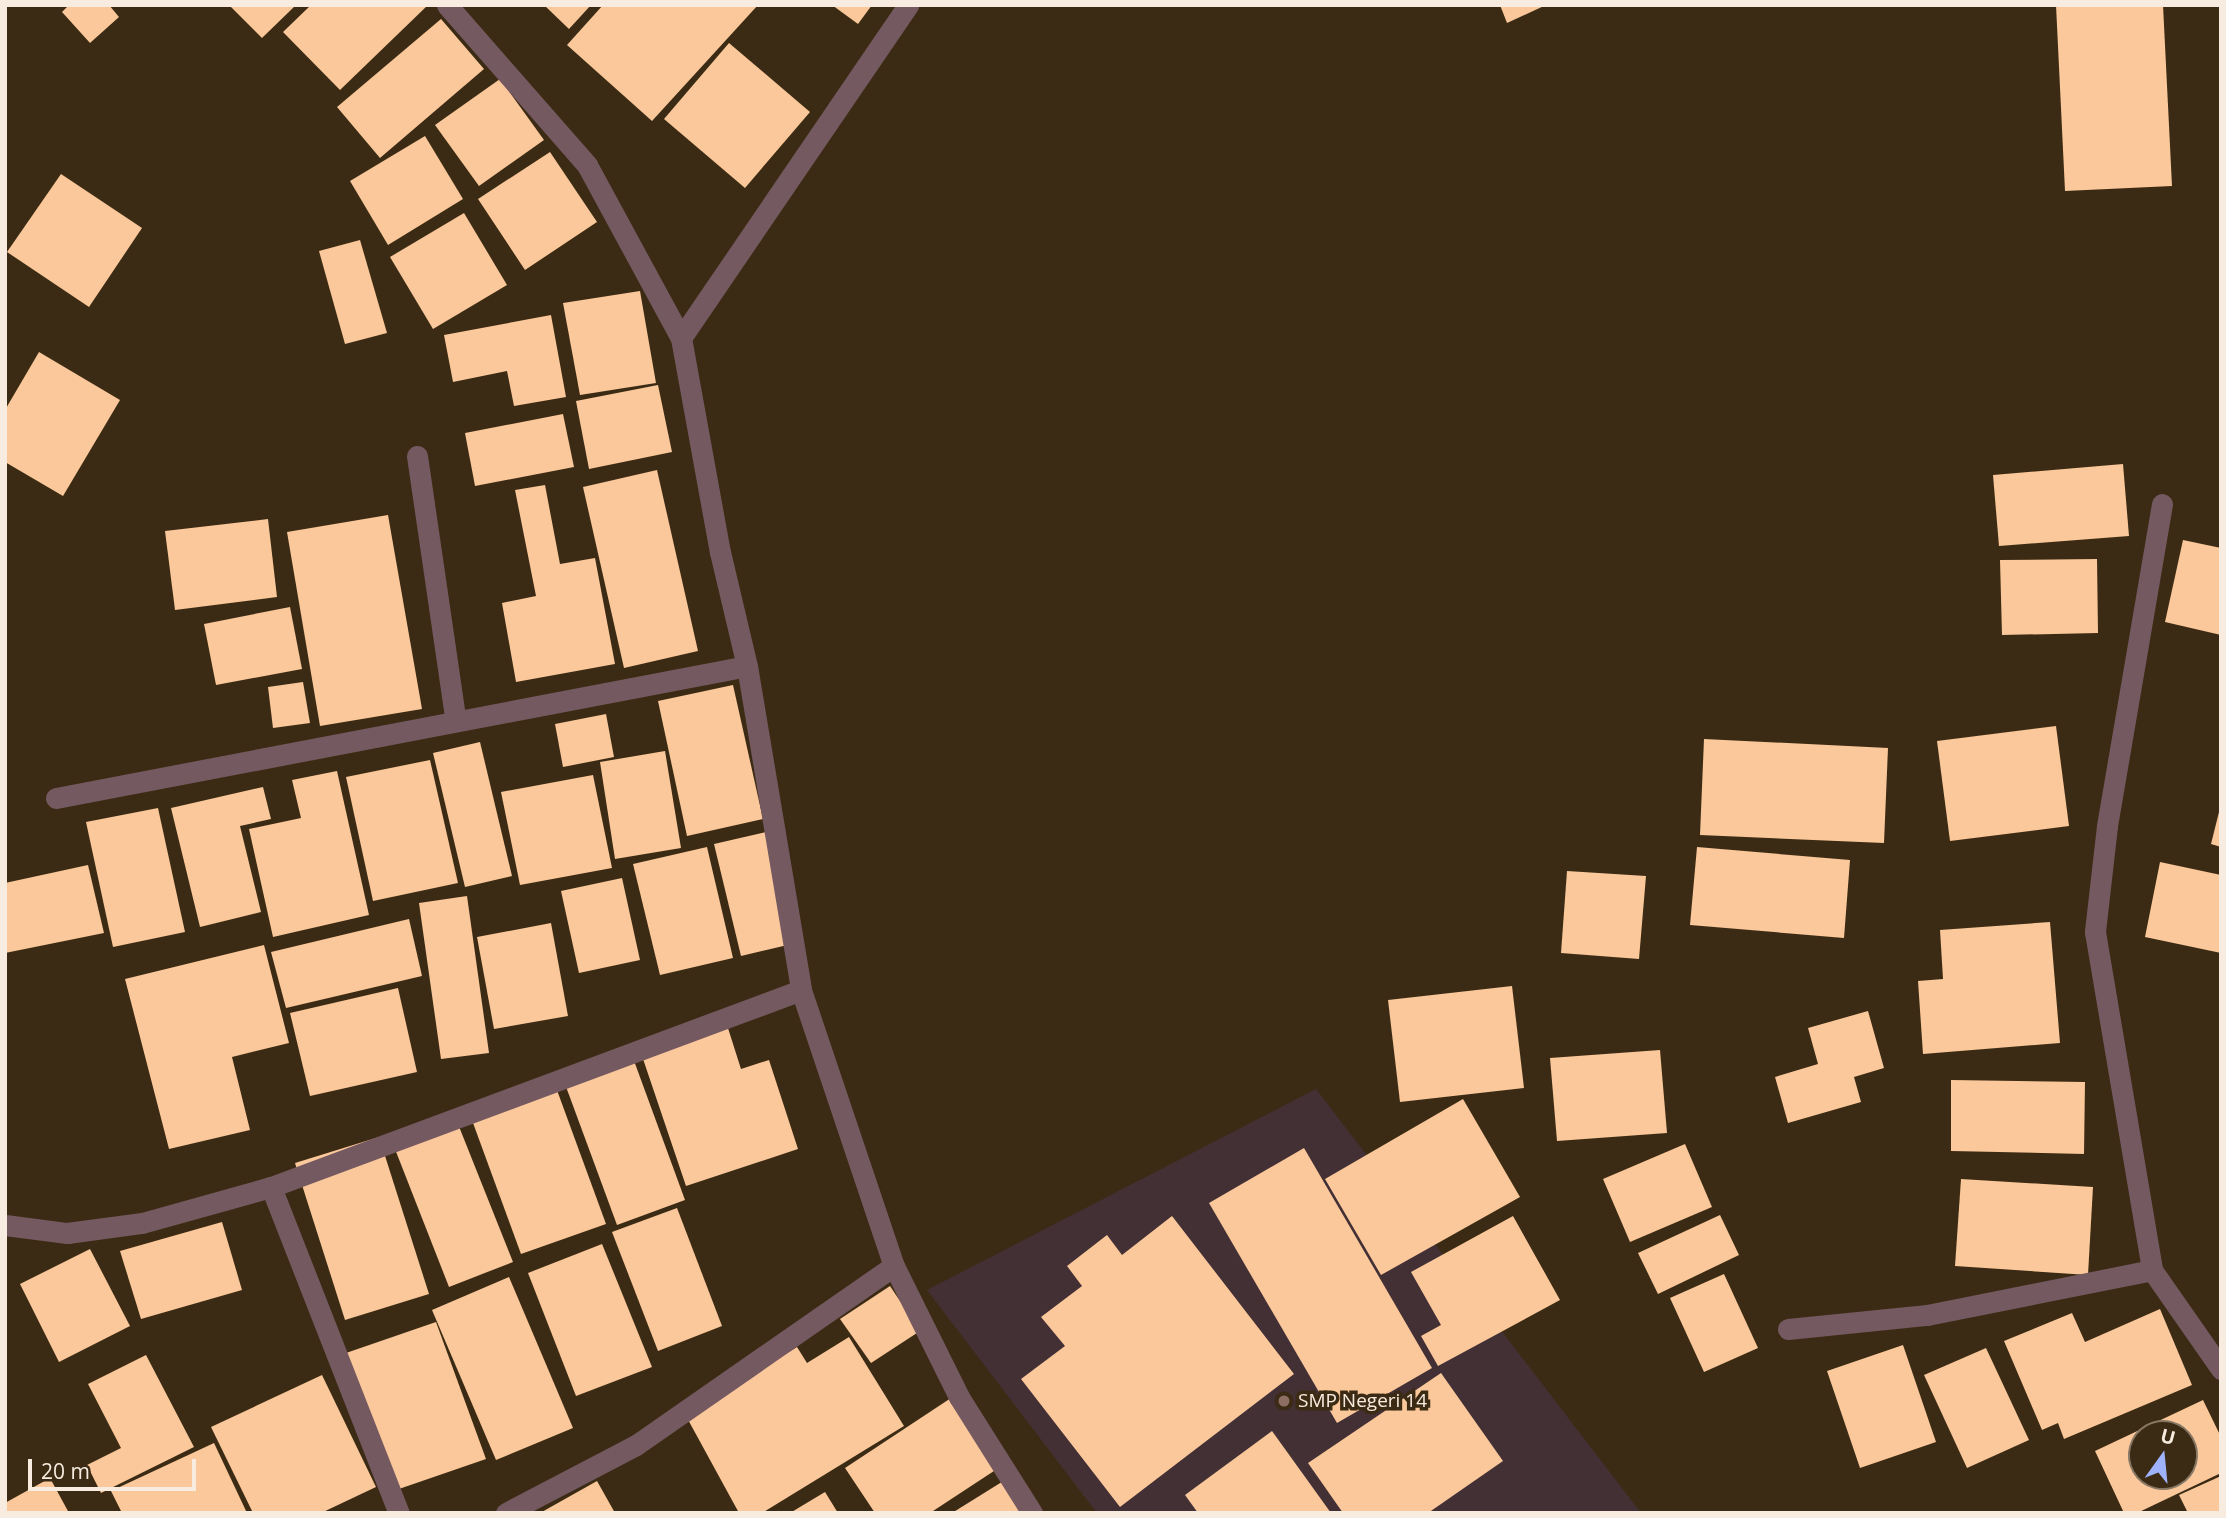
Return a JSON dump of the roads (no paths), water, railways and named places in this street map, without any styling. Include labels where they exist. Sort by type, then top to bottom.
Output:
[{"type":"street","points":[[447,5],[587,165],[681,338],[720,552],[747,666],[801,990],[894,1266],[959,1397],[1032,1513]]},
{"type":"street","points":[[681,338],[908,5]]},
{"type":"street","points":[[417,456],[455,718]]},
{"type":"street","points":[[2162,504],[2106,826],[2095,932],[2152,1270],[2221,1369]]},
{"type":"street","points":[[56,798],[455,718],[747,666]]},
{"type":"street","points":[[5,1225],[67,1233],[142,1223],[271,1187],[801,990]]},
{"type":"street","points":[[271,1187],[399,1513]]},
{"type":"street","points":[[506,1513],[636,1445],[894,1266]]},
{"type":"street","points":[[1788,1329],[1927,1315],[2152,1270]]},
{"type":"place","name":"SMP Negeri 14","points":[[1284,1401]]}]
